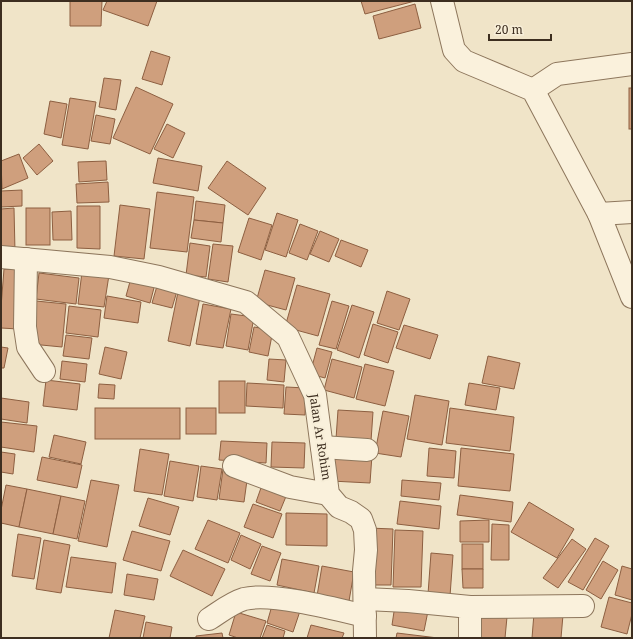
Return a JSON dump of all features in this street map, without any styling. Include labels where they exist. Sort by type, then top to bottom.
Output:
[{"type":"street","points":[[442,1],[454,50],[464,61],[533,90],[599,214],[632,297]]},
{"type":"street","points":[[533,90],[557,74],[632,64]]},
{"type":"street","points":[[599,214],[632,212]]},
{"type":"street","name":"Jalan Ar Rohim","points":[[1,257],[110,267],[159,277],[246,302],[288,337],[315,395],[328,494],[340,507],[351,512],[360,519],[365,530],[365,638]]},
{"type":"street","points":[[26,259],[25,327],[28,347],[44,371]]},
{"type":"street","points":[[322,447],[367,450]]},
{"type":"street","points":[[234,466],[290,487],[328,494]]},
{"type":"street","points":[[209,619],[229,605],[244,599],[259,598],[365,607],[408,601],[470,607],[583,606]]},
{"type":"street","points":[[470,607],[470,638]]},
{"type":"building","points":[[70,1],[102,1],[101,26],[70,26]]},
{"type":"building","points":[[107,1],[157,1],[148,26],[103,10]]},
{"type":"building","points":[[361,1],[415,1],[365,14]]},
{"type":"building","points":[[415,4],[421,28],[379,39],[373,16]]},
{"type":"building","points":[[151,51],[170,57],[162,85],[142,79]]},
{"type":"building","points":[[104,78],[121,80],[116,110],[99,107]]},
{"type":"building","points":[[136,87],[173,104],[150,154],[113,138]]},
{"type":"building","points":[[629,88],[632,88],[632,129],[629,129]]},
{"type":"building","points":[[70,98],[96,102],[88,149],[62,145]]},
{"type":"building","points":[[50,101],[67,104],[61,138],[44,134]]},
{"type":"building","points":[[96,115],[115,119],[110,144],[91,141]]},
{"type":"building","points":[[167,124],[185,133],[173,158],[154,149]]},
{"type":"building","points":[[39,144],[53,161],[37,175],[23,158]]},
{"type":"building","points":[[19,154],[28,178],[2,189],[1,161]]},
{"type":"building","points":[[158,158],[202,166],[198,191],[153,183]]},
{"type":"building","points":[[106,161],[107,180],[79,182],[78,162]]},
{"type":"building","points":[[227,161],[266,188],[248,215],[208,188]]},
{"type":"building","points":[[108,182],[109,202],[77,203],[76,184]]},
{"type":"building","points":[[22,190],[22,206],[1,207],[1,191]]},
{"type":"building","points":[[157,192],[194,197],[187,252],[150,248]]},
{"type":"building","points":[[196,201],[225,205],[223,223],[194,220]]},
{"type":"building","points":[[120,205],[150,209],[144,259],[114,256]]},
{"type":"building","points":[[77,206],[100,206],[100,249],[77,248]]},
{"type":"building","points":[[14,208],[15,252],[1,253],[1,209]]},
{"type":"building","points":[[26,208],[50,208],[50,245],[26,245]]},
{"type":"building","points":[[71,211],[72,240],[53,240],[52,212]]},
{"type":"building","points":[[277,213],[298,220],[286,257],[265,250]]},
{"type":"building","points":[[249,218],[272,225],[261,260],[238,252]]},
{"type":"building","points":[[194,220],[223,223],[221,242],[191,238]]},
{"type":"building","points":[[300,224],[318,231],[307,260],[289,253]]},
{"type":"building","points":[[320,231],[339,239],[329,262],[310,254]]},
{"type":"building","points":[[341,240],[368,250],[361,267],[335,256]]},
{"type":"building","points":[[190,243],[210,246],[206,277],[186,275]]},
{"type":"building","points":[[213,244],[233,246],[228,282],[208,279]]},
{"type":"building","points":[[4,269],[23,270],[18,329],[1,328]]},
{"type":"building","points":[[265,270],[295,278],[286,310],[256,302]]},
{"type":"building","points":[[82,272],[109,275],[104,307],[78,304]]},
{"type":"building","points":[[39,273],[79,278],[76,304],[36,299]]},
{"type":"building","points":[[131,278],[155,284],[150,303],[126,296]]},
{"type":"building","points":[[297,285],[330,294],[318,336],[285,327]]},
{"type":"building","points":[[157,286],[177,291],[172,308],[152,303]]},
{"type":"building","points":[[387,291],[410,299],[399,330],[377,323]]},
{"type":"building","points":[[178,292],[200,297],[190,346],[168,341]]},
{"type":"building","points":[[107,296],[141,302],[138,323],[104,318]]},
{"type":"building","points":[[36,301],[66,304],[62,347],[31,344]]},
{"type":"building","points":[[332,301],[349,306],[336,349],[319,345]]},
{"type":"building","points":[[203,304],[231,309],[223,348],[196,344]]},
{"type":"building","points":[[352,305],[374,312],[359,358],[337,350]]},
{"type":"building","points":[[69,306],[101,310],[98,337],[66,333]]},
{"type":"building","points":[[231,314],[254,317],[248,350],[226,346]]},
{"type":"building","points":[[373,324],[398,332],[388,363],[364,355]]},
{"type":"building","points":[[404,325],[438,335],[430,359],[396,348]]},
{"type":"building","points":[[254,327],[273,330],[268,356],[249,352]]},
{"type":"building","points":[[66,335],[92,338],[89,359],[63,356]]},
{"type":"building","points":[[1,347],[8,348],[4,368],[1,368]]},
{"type":"building","points":[[105,347],[127,352],[121,379],[99,374]]},
{"type":"building","points":[[317,348],[332,352],[325,378],[310,374]]},
{"type":"building","points":[[488,356],[520,363],[514,389],[482,383]]},
{"type":"building","points":[[269,359],[286,360],[284,382],[267,380]]},
{"type":"building","points":[[332,359],[362,367],[354,398],[324,390]]},
{"type":"building","points":[[62,361],[87,364],[85,382],[60,379]]},
{"type":"building","points":[[365,364],[394,371],[385,406],[356,399]]},
{"type":"building","points":[[46,380],[80,384],[77,410],[43,406]]},
{"type":"building","points":[[219,381],[245,381],[245,413],[219,413]]},
{"type":"building","points":[[247,383],[284,385],[283,408],[246,406]]},
{"type":"building","points":[[469,383],[500,388],[496,410],[465,405]]},
{"type":"building","points":[[99,384],[115,385],[114,399],[98,398]]},
{"type":"building","points":[[286,387],[306,388],[305,415],[284,414]]},
{"type":"building","points":[[415,395],[449,401],[442,445],[407,439]]},
{"type":"building","points":[[1,398],[29,402],[27,423],[1,419]]},
{"type":"building","points":[[95,408],[180,408],[180,439],[95,439]]},
{"type":"building","points":[[186,408],[216,408],[216,434],[186,434]]},
{"type":"building","points":[[450,408],[514,417],[510,451],[446,443]]},
{"type":"building","points":[[338,410],[373,412],[371,441],[336,439]]},
{"type":"building","points":[[383,411],[409,416],[401,457],[375,453]]},
{"type":"building","points":[[1,422],[37,426],[34,452],[1,447]]},
{"type":"building","points":[[54,435],[86,442],[81,464],[49,457]]},
{"type":"building","points":[[221,441],[267,443],[266,463],[219,460]]},
{"type":"building","points":[[272,442],[305,443],[304,468],[271,467]]},
{"type":"building","points":[[429,448],[456,451],[454,478],[427,476]]},
{"type":"building","points":[[461,448],[514,454],[510,491],[458,486]]},
{"type":"building","points":[[140,449],[169,454],[162,495],[134,491]]},
{"type":"building","points":[[1,452],[15,454],[13,474],[1,472]]},
{"type":"building","points":[[333,452],[372,455],[370,483],[331,481]]},
{"type":"building","points":[[42,457],[82,465],[77,488],[37,480]]},
{"type":"building","points":[[170,461],[199,466],[193,501],[164,496]]},
{"type":"building","points":[[201,466],[222,469],[217,500],[197,497]]},
{"type":"building","points":[[223,469],[248,473],[244,502],[219,499]]},
{"type":"building","points":[[91,480],[119,485],[107,547],[78,541]]},
{"type":"building","points":[[402,480],[441,483],[439,500],[401,496]]},
{"type":"building","points":[[6,485],[27,489],[19,527],[1,523],[1,510]]},
{"type":"building","points":[[262,485],[287,494],[280,511],[256,502]]},
{"type":"building","points":[[27,489],[61,496],[53,534],[19,527]]},
{"type":"building","points":[[460,495],[513,502],[511,522],[457,515]]},
{"type":"building","points":[[61,496],[85,501],[77,539],[53,534]]},
{"type":"building","points":[[148,498],[179,507],[170,535],[139,526]]},
{"type":"building","points":[[400,501],[441,506],[439,529],[397,524]]},
{"type":"building","points":[[529,502],[574,529],[557,558],[511,532]]},
{"type":"building","points":[[253,504],[282,514],[273,538],[244,527]]},
{"type":"building","points":[[286,513],[327,514],[327,546],[286,545]]},
{"type":"building","points":[[208,520],[240,533],[228,563],[195,549]]},
{"type":"building","points":[[489,520],[489,542],[460,542],[460,521]]},
{"type":"building","points":[[492,524],[509,525],[509,560],[491,560]]},
{"type":"building","points":[[369,528],[393,529],[391,585],[367,585]]},
{"type":"building","points":[[395,530],[423,531],[421,587],[393,587]]},
{"type":"building","points":[[132,531],[170,541],[161,571],[123,560]]},
{"type":"building","points":[[18,534],[41,538],[34,579],[12,576]]},
{"type":"building","points":[[241,535],[261,544],[250,569],[231,560]]},
{"type":"building","points":[[595,538],[609,546],[583,590],[568,582]]},
{"type":"building","points":[[572,539],[586,549],[558,588],[543,578]]},
{"type":"building","points":[[44,540],[70,545],[61,593],[36,589]]},
{"type":"building","points":[[462,544],[483,544],[483,569],[462,569]]},
{"type":"building","points":[[262,546],[281,553],[270,581],[251,574]]},
{"type":"building","points":[[183,550],[225,569],[212,596],[170,576]]},
{"type":"building","points":[[431,553],[453,555],[450,596],[428,594]]},
{"type":"building","points":[[71,557],[116,563],[112,593],[66,587]]},
{"type":"building","points":[[282,559],[319,566],[314,593],[277,585]]},
{"type":"building","points":[[603,561],[618,570],[601,599],[586,590]]},
{"type":"building","points":[[322,566],[354,572],[349,601],[317,596]]},
{"type":"building","points":[[622,566],[632,569],[632,600],[615,595]]},
{"type":"building","points":[[462,569],[483,569],[483,588],[463,588]]},
{"type":"building","points":[[127,574],[158,579],[154,600],[124,595]]},
{"type":"building","points":[[609,597],[632,603],[632,614],[627,634],[601,627]]},
{"type":"building","points":[[273,602],[300,611],[293,632],[267,623]]},
{"type":"building","points":[[395,605],[428,611],[424,631],[392,625]]},
{"type":"building","points":[[115,610],[145,616],[140,638],[109,638]]},
{"type":"building","points":[[236,612],[266,621],[260,638],[238,638],[229,635]]},
{"type":"building","points":[[534,613],[563,615],[561,638],[532,638]]},
{"type":"building","points":[[480,615],[507,617],[505,638],[478,638]]},
{"type":"building","points":[[146,622],[172,627],[170,638],[143,638]]},
{"type":"building","points":[[267,625],[285,631],[283,638],[262,638]]},
{"type":"building","points":[[311,625],[344,633],[342,638],[307,638]]},
{"type":"building","points":[[222,633],[223,638],[196,638],[196,636]]},
{"type":"building","points":[[397,633],[438,638],[396,638]]}]
